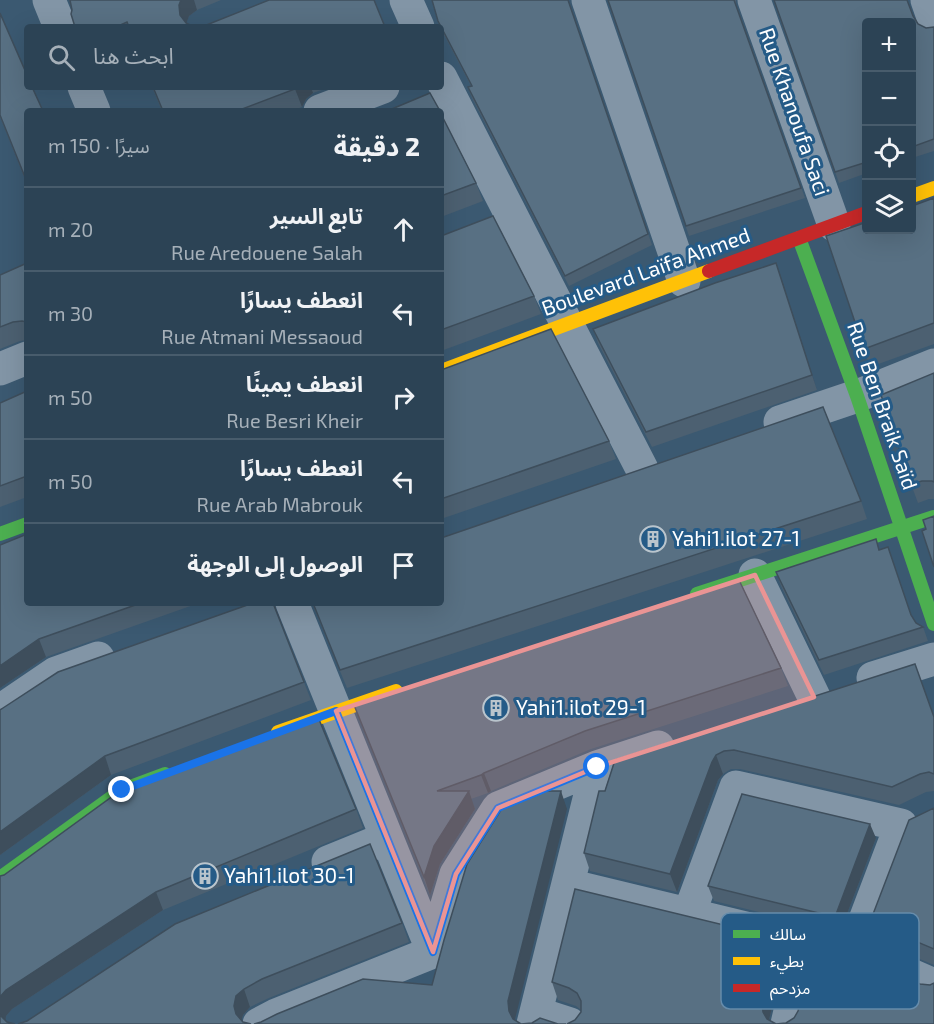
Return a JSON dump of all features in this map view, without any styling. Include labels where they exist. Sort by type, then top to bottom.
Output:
[{"type":"street","points":[[49,0],[59,24]]},
{"type":"street","points":[[406,0],[417,24]]},
{"type":"street","points":[[588,0],[684,281]]},
{"type":"street","name":"Rue Khanoufa Saci","points":[[754,0],[834,225]]},
{"type":"street","points":[[927,0],[934,20]]},
{"type":"street","points":[[444,86],[494,216],[567,324],[642,469]]},
{"type":"street","points":[[85,90],[93,108]]},
{"type":"street","points":[[328,108],[375,90]]},
{"type":"street","points":[[916,195],[934,188]]},
{"type":"street","name":"Boulevard Laïfa Ahmed","points":[[444,370],[862,215]]},
{"type":"street","name":"Rue Ben Braik Saïd","points":[[799,238],[857,396],[934,624]]},
{"type":"street","points":[[0,369],[24,359]]},
{"type":"street","points":[[755,431],[857,396],[934,365]]},
{"type":"street","points":[[687,597],[934,517]]},
{"type":"street","points":[[0,534],[24,525]]},
{"type":"street","points":[[755,575],[814,697]]},
{"type":"street","points":[[293,606],[433,952]]},
{"type":"street","points":[[0,711],[56,673],[122,650]]},
{"type":"street","points":[[782,708],[934,659]]},
{"type":"street","points":[[261,739],[404,689]]},
{"type":"street","points":[[433,952],[456,874],[498,808],[597,767],[684,739]]},
{"type":"street","points":[[570,1024],[535,1019],[597,767]]},
{"type":"street","points":[[0,878],[122,790],[175,770]]},
{"type":"street","points":[[689,914],[736,787],[913,819],[871,913]]},
{"type":"street","points":[[302,873],[387,838]]},
{"type":"street","points":[[567,885],[721,922]]},
{"type":"street","points":[[259,1024],[276,1014],[433,952]]},
{"type":"street","points":[[919,978],[934,984]]},
{"type":"street","points":[[788,1024],[791,1009]]},
{"type":"highlighted area","points":[[755,575],[814,697],[597,767],[498,808],[456,874],[433,952],[336,711]]},
{"type":"building","points":[[70,0],[181,0],[180,15],[188,24],[128,24],[127,22],[123,24],[74,24]]},
{"type":"building","points":[[269,0],[374,0],[384,24],[209,24]]},
{"type":"building","points":[[432,0],[568,0],[648,234],[565,276],[468,87],[472,86],[444,32],[444,24],[440,24]]},
{"type":"building","points":[[608,0],[734,0],[801,188],[686,226]]},
{"type":"building","points":[[774,0],[907,0],[914,18],[862,18],[862,164],[835,172]]},
{"type":"building","points":[[0,13],[24,68],[24,90],[33,90],[42,108],[24,108],[24,175],[0,115]]},
{"type":"building","points":[[916,21],[926,28],[934,27],[934,139],[916,146]]},
{"type":"building","points":[[154,90],[292,90],[245,108],[162,108]]},
{"type":"building","points":[[430,93],[438,108],[394,108]]},
{"type":"building","points":[[444,120],[476,183],[444,195]]},
{"type":"building","points":[[934,198],[934,323],[864,349],[826,236],[862,224],[862,234],[916,234],[916,205]]},
{"type":"building","points":[[493,216],[534,296],[444,329],[444,235]]},
{"type":"building","points":[[776,263],[812,375],[646,432],[593,329],[715,283]]},
{"type":"building","points":[[24,264],[24,321],[13,322],[0,327],[0,275]]},
{"type":"building","points":[[551,329],[609,441],[444,498],[444,369]]},
{"type":"building","points":[[934,373],[934,482],[922,481],[911,484],[881,395]]},
{"type":"building","points":[[24,392],[24,477],[0,486],[0,403]]},
{"type":"building","name":"Yahi1.ilot 27-1","points":[[823,407],[861,501],[340,670],[314,606],[444,606],[444,537]]},
{"type":"building","points":[[934,516],[934,567],[922,531],[926,529],[923,520]]},
{"type":"building","points":[[24,535],[24,606],[132,606],[39,639],[0,666],[0,545]]},
{"type":"building","points":[[876,539],[879,550],[888,547],[911,615],[916,623],[923,627],[819,660],[776,572]]},
{"type":"building","points":[[739,580],[781,668],[585,731],[437,791],[469,791],[434,846],[424,877],[354,705]]},
{"type":"building","points":[[245,606],[274,606],[304,682],[105,756],[0,832],[0,710],[58,672]]},
{"type":"building","points":[[915,664],[934,717],[934,774],[929,772],[920,774],[892,787],[734,750],[724,751],[716,755],[712,762],[670,874],[584,853],[599,791],[605,791],[615,760]]},
{"type":"building","name":"Yahi1.ilot 30-1","points":[[318,717],[356,809],[156,892],[6,990],[0,997],[0,876],[124,788]]},
{"type":"building","points":[[538,791],[561,791],[508,1001],[513,1019],[521,1024],[254,1024],[363,979],[432,985],[467,864],[504,805]]},
{"type":"building","points":[[742,794],[870,824],[837,913],[819,913],[708,886]]},
{"type":"building","points":[[934,808],[934,949],[919,943],[919,913],[873,913],[909,820]]},
{"type":"building","points":[[370,844],[402,923],[262,979],[244,989],[236,996],[234,1006],[236,1014],[243,1022],[251,1024],[18,1024],[27,1021],[175,924]]},
{"type":"building","points":[[575,889],[721,924],[721,1009],[763,1009],[767,1019],[776,1024],[567,1024],[575,1020],[581,1012],[581,1001],[577,993],[552,982]]},
{"type":"building","points":[[934,983],[934,1024],[776,1024],[786,1023],[794,1018],[798,1009],[919,1009],[919,984],[930,985]]},
{"type":"building","points":[[0,1014],[7,1022],[15,1024],[0,1024]]},
{"type":"building","points":[[540,1018],[558,1024],[521,1024],[532,1023]]},
{"type":"traffic: fast","points":[[799,238],[857,396],[934,624]]},
{"type":"traffic: fast","points":[[697,594],[934,517]]},
{"type":"traffic: fast","points":[[0,534],[24,525]]},
{"type":"traffic: fast","points":[[0,878],[122,790],[165,774]]},
{"type":"traffic: slow","points":[[916,195],[934,188]]},
{"type":"traffic: slow","points":[[444,370],[709,271]]},
{"type":"traffic: slow","points":[[278,732],[396,691]]},
{"type":"traffic: jam","points":[[709,271],[862,214]]},
{"type":"place","name":"Yahi1.ilot 27-1","points":[[653,539]]},
{"type":"place","name":"Yahi1.ilot 29-1","points":[[496,708]]},
{"type":"place","name":"Yahi1.ilot 30-1","points":[[205,876]]},
{"type":"route","points":[[122,790],[336,711],[433,952],[456,874],[498,808],[597,767]]}]
